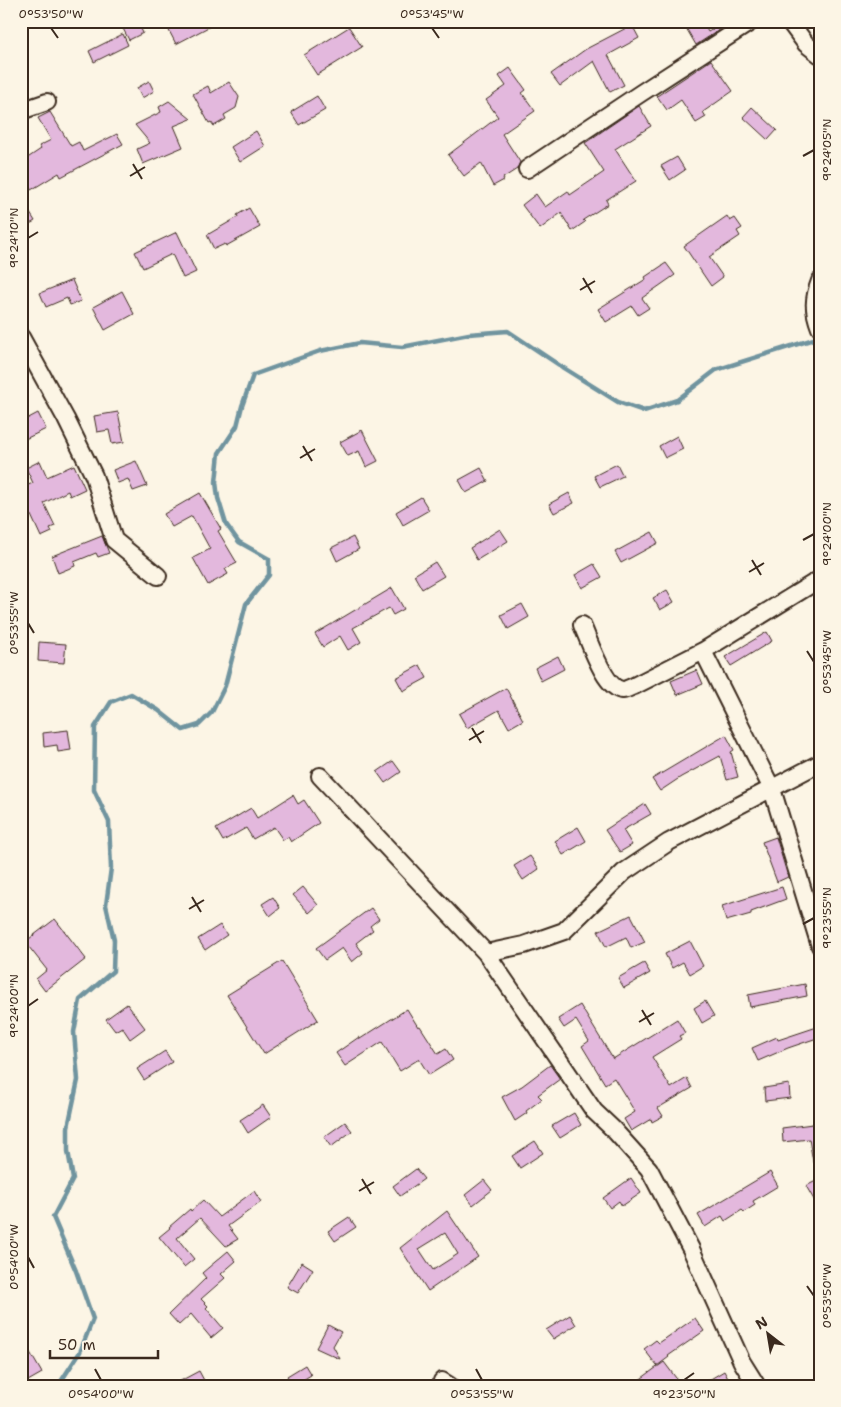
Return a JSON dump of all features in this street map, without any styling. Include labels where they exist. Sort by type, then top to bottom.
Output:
[{"type":"street","points":[[527,169],[752,21]]},
{"type":"street","points":[[790,21],[806,44],[820,54]]},
{"type":"street","points":[[21,111],[47,102]]},
{"type":"street","points":[[819,327],[815,316],[814,296],[820,281]]},
{"type":"street","points":[[21,337],[66,419],[94,476],[114,540],[158,576]]},
{"type":"street","points":[[582,625],[606,677],[613,686],[623,690],[703,651],[820,579]]},
{"type":"street","points":[[703,651],[772,789],[820,946]]},
{"type":"street","points":[[486,953],[524,945],[564,931],[624,872],[669,842],[820,763]]},
{"type":"street","points":[[320,776],[486,953],[594,1110],[649,1169],[691,1249],[742,1362],[757,1386]]},
{"type":"building","points":[[119,21],[137,21],[143,33],[129,40]]},
{"type":"building","points":[[164,21],[220,21],[176,44]]},
{"type":"building","points":[[682,21],[702,21],[708,32],[726,21],[733,21],[696,45]]},
{"type":"building","points":[[632,25],[639,38],[608,55],[624,85],[610,92],[594,61],[560,86],[551,74],[586,49]]},
{"type":"building","points":[[349,27],[362,47],[317,75],[304,55]]},
{"type":"building","points":[[123,34],[128,45],[94,62],[89,51]]},
{"type":"building","points":[[711,60],[733,91],[703,112],[706,117],[696,123],[681,100],[667,110],[657,96]]},
{"type":"building","points":[[510,68],[526,90],[522,93],[535,111],[502,134],[520,162],[517,169],[493,186],[481,163],[464,176],[448,155],[498,117],[486,100],[506,86],[499,76]]},
{"type":"building","points":[[149,81],[154,91],[142,98],[137,88]]},
{"type":"building","points":[[229,82],[239,97],[236,108],[224,115],[226,119],[214,126],[211,122],[209,123],[193,94],[208,86],[211,93]]},
{"type":"building","points":[[317,96],[325,110],[299,125],[291,112]]},
{"type":"building","points":[[169,101],[191,119],[174,126],[183,147],[143,164],[137,149],[150,143],[135,125],[161,112],[159,107]]},
{"type":"building","points":[[639,106],[651,126],[615,149],[636,181],[606,200],[608,204],[583,220],[585,222],[572,231],[561,213],[540,229],[522,205],[536,194],[545,207],[568,191],[570,195],[604,172],[585,143]]},
{"type":"building","points":[[752,107],[777,130],[768,140],[743,117]]},
{"type":"building","points":[[50,112],[71,146],[79,142],[83,151],[117,134],[123,144],[61,177],[59,173],[31,190],[21,173],[21,171],[27,168],[23,161],[41,149],[39,146],[51,140],[38,118]]},
{"type":"building","points":[[256,131],[265,146],[240,162],[231,147]]},
{"type":"building","points":[[677,157],[685,170],[670,180],[661,166]]},
{"type":"building","points":[[21,199],[35,221],[21,229]]},
{"type":"building","points":[[249,208],[260,227],[226,246],[225,244],[214,249],[207,235],[238,217],[237,215]]},
{"type":"building","points":[[727,216],[730,221],[735,218],[742,228],[737,231],[740,236],[709,257],[723,277],[711,286],[684,246]]},
{"type":"building","points":[[177,232],[196,272],[183,278],[172,254],[143,268],[135,252]]},
{"type":"building","points":[[666,263],[675,275],[642,298],[649,308],[638,315],[632,306],[606,322],[598,309],[646,279],[645,277]]},
{"type":"building","points":[[72,280],[81,301],[70,305],[67,298],[46,307],[40,293]]},
{"type":"building","points":[[122,291],[134,314],[105,330],[93,307]]},
{"type":"building","points":[[118,412],[124,442],[112,444],[109,430],[97,432],[94,416]]},
{"type":"building","points":[[38,413],[46,429],[21,441],[21,422]]},
{"type":"building","points":[[362,430],[378,461],[366,467],[359,451],[348,456],[340,442]]},
{"type":"building","points":[[677,436],[683,449],[665,458],[659,446]]},
{"type":"building","points":[[40,461],[47,477],[74,465],[85,489],[70,496],[68,491],[44,503],[55,526],[50,528],[52,532],[41,537],[30,513],[21,518],[21,488],[33,483],[26,468]]},
{"type":"building","points":[[136,461],[147,486],[133,491],[128,479],[118,483],[113,470]]},
{"type":"building","points":[[617,464],[623,476],[600,487],[594,476]]},
{"type":"building","points":[[481,468],[488,481],[466,493],[459,480]]},
{"type":"building","points":[[200,493],[221,529],[218,531],[237,563],[225,569],[228,574],[208,585],[193,558],[210,549],[192,516],[172,527],[164,514]]},
{"type":"building","points":[[569,493],[574,503],[554,513],[549,504]]},
{"type":"building","points":[[421,497],[429,510],[403,525],[396,512]]},
{"type":"building","points":[[500,529],[508,541],[477,560],[470,548]]},
{"type":"building","points":[[652,532],[658,543],[621,563],[615,552]]},
{"type":"building","points":[[102,536],[109,553],[98,557],[96,553],[74,562],[75,566],[58,573],[52,556]]},
{"type":"building","points":[[353,537],[359,549],[337,561],[331,548]]},
{"type":"building","points":[[435,562],[444,576],[422,589],[414,575]]},
{"type":"building","points":[[594,564],[602,577],[582,588],[575,575]]},
{"type":"building","points":[[392,588],[404,609],[393,615],[389,608],[353,628],[361,642],[348,650],[340,636],[323,647],[315,634]]},
{"type":"building","points":[[667,590],[674,602],[660,610],[653,598]]},
{"type":"building","points":[[522,604],[529,617],[508,629],[501,615]]},
{"type":"building","points":[[767,632],[772,641],[731,666],[725,657]]},
{"type":"building","points":[[39,642],[66,644],[64,663],[38,661]]},
{"type":"building","points":[[558,656],[564,669],[541,681],[535,668]]},
{"type":"building","points":[[420,665],[427,678],[403,691],[396,678]]},
{"type":"building","points":[[697,670],[703,684],[677,695],[671,681]]},
{"type":"building","points":[[506,688],[523,720],[509,728],[499,710],[467,728],[459,714]]},
{"type":"building","points":[[68,730],[71,750],[58,752],[57,745],[44,747],[43,733]]},
{"type":"building","points":[[726,735],[734,750],[731,752],[738,777],[727,780],[720,756],[681,777],[660,791],[652,779]]},
{"type":"building","points":[[393,761],[401,772],[385,783],[377,772]]},
{"type":"building","points":[[293,795],[298,804],[304,800],[319,823],[291,842],[288,837],[283,840],[274,827],[253,839],[246,828],[223,841],[216,829],[251,808],[257,818]]},
{"type":"building","points":[[645,804],[651,814],[623,830],[632,845],[620,852],[605,830]]},
{"type":"building","points":[[578,827],[586,841],[563,855],[555,841]]},
{"type":"building","points":[[776,837],[788,877],[777,882],[762,842]]},
{"type":"building","points":[[530,856],[539,869],[523,880],[514,866]]},
{"type":"building","points":[[303,887],[318,905],[309,913],[293,895]]},
{"type":"building","points":[[782,887],[786,899],[751,912],[751,914],[726,921],[722,906]]},
{"type":"building","points":[[273,897],[280,908],[270,916],[262,904]]},
{"type":"building","points":[[371,908],[379,919],[370,926],[373,930],[356,943],[363,953],[352,962],[342,948],[325,960],[316,948]]},
{"type":"building","points":[[631,915],[645,942],[631,948],[626,937],[606,947],[598,931]]},
{"type":"building","points":[[55,919],[86,959],[45,991],[36,979],[47,970],[25,942]]},
{"type":"building","points":[[220,925],[227,935],[205,950],[198,939]]},
{"type":"building","points":[[690,941],[703,966],[690,974],[683,962],[672,968],[665,954]]},
{"type":"building","points":[[282,961],[318,1020],[264,1054],[227,995]]},
{"type":"building","points":[[644,963],[650,973],[624,988],[618,978]]},
{"type":"building","points":[[805,984],[807,996],[750,1007],[748,995]]},
{"type":"building","points":[[705,1001],[714,1016],[702,1023],[694,1008]]},
{"type":"building","points":[[127,1004],[145,1028],[130,1039],[122,1027],[115,1031],[106,1019]]},
{"type":"building","points":[[580,1005],[613,1059],[677,1019],[685,1033],[679,1036],[681,1039],[652,1057],[671,1088],[687,1078],[692,1088],[658,1108],[663,1116],[652,1122],[651,1119],[631,1131],[624,1119],[635,1112],[614,1078],[605,1084],[582,1046],[589,1041],[576,1020],[564,1028],[558,1019]]},
{"type":"building","points":[[407,1009],[438,1054],[446,1049],[453,1060],[429,1075],[419,1059],[400,1071],[382,1042],[345,1066],[336,1053]]},
{"type":"building","points":[[820,1026],[820,1037],[758,1061],[752,1048],[777,1037],[778,1040]]},
{"type":"building","points":[[165,1051],[172,1062],[144,1080],[137,1069]]},
{"type":"building","points":[[550,1065],[560,1079],[538,1095],[542,1099],[515,1121],[502,1097],[522,1086]]},
{"type":"building","points":[[789,1084],[790,1098],[765,1101],[764,1088]]},
{"type":"building","points":[[263,1105],[271,1117],[248,1133],[240,1120]]},
{"type":"building","points":[[574,1113],[581,1125],[560,1138],[552,1126]]},
{"type":"building","points":[[345,1122],[352,1131],[331,1147],[324,1137]]},
{"type":"building","points":[[820,1123],[820,1161],[813,1162],[809,1139],[783,1142],[782,1128]]},
{"type":"building","points":[[535,1141],[543,1153],[520,1168],[512,1156]]},
{"type":"building","points":[[416,1169],[424,1179],[400,1196],[393,1186]]},
{"type":"building","points":[[770,1172],[778,1186],[753,1201],[755,1205],[744,1212],[742,1210],[725,1221],[722,1216],[705,1227],[698,1215]]},
{"type":"building","points":[[631,1178],[641,1193],[622,1206],[619,1201],[610,1208],[603,1198]]},
{"type":"building","points":[[820,1179],[820,1210],[806,1186]]},
{"type":"building","points":[[484,1180],[492,1190],[473,1205],[465,1195]]},
{"type":"building","points":[[254,1191],[261,1202],[228,1226],[238,1239],[226,1246],[200,1218],[177,1238],[194,1259],[184,1267],[159,1237],[203,1200],[219,1217]]},
{"type":"building","points":[[447,1211],[478,1257],[428,1291],[400,1248]],"holes":[[[445,1233],[458,1254],[433,1270],[419,1249]]]},
{"type":"building","points":[[349,1217],[356,1227],[335,1241],[328,1231]]},
{"type":"building","points":[[228,1251],[236,1261],[221,1274],[225,1278],[201,1299],[223,1328],[211,1338],[191,1314],[179,1325],[169,1314],[206,1278],[202,1273]]},
{"type":"building","points":[[302,1262],[313,1269],[298,1293],[287,1287]]},
{"type":"building","points":[[570,1315],[576,1325],[553,1339],[546,1330]]},
{"type":"building","points":[[695,1318],[704,1331],[657,1366],[644,1349],[656,1340],[659,1343]]},
{"type":"building","points":[[328,1325],[341,1332],[333,1346],[340,1359],[316,1348]]},
{"type":"building","points":[[21,1337],[42,1373],[28,1381],[21,1368]]},
{"type":"building","points":[[664,1362],[682,1386],[631,1386]]},
{"type":"building","points":[[305,1365],[311,1375],[293,1386],[287,1376]]},
{"type":"building","points":[[199,1371],[207,1386],[171,1386]]},
{"type":"building","points":[[724,1371],[732,1386],[699,1386]]},
{"type":"waterway","points":[[58,1386],[80,1352],[93,1319],[76,1271],[53,1217],[73,1179],[68,1151],[68,1127],[78,1080],[74,1032],[80,1000],[113,971],[114,940],[106,905],[111,868],[109,822],[94,790],[95,727],[111,702],[131,694],[158,710],[183,730],[199,725],[212,712],[225,686],[246,604],[269,575],[269,559],[239,542],[226,524],[218,498],[216,482],[219,453],[237,426],[253,375],[320,351],[360,343],[402,347],[469,334],[508,331],[618,402],[644,411],[677,400],[716,370],[820,337]]}]
